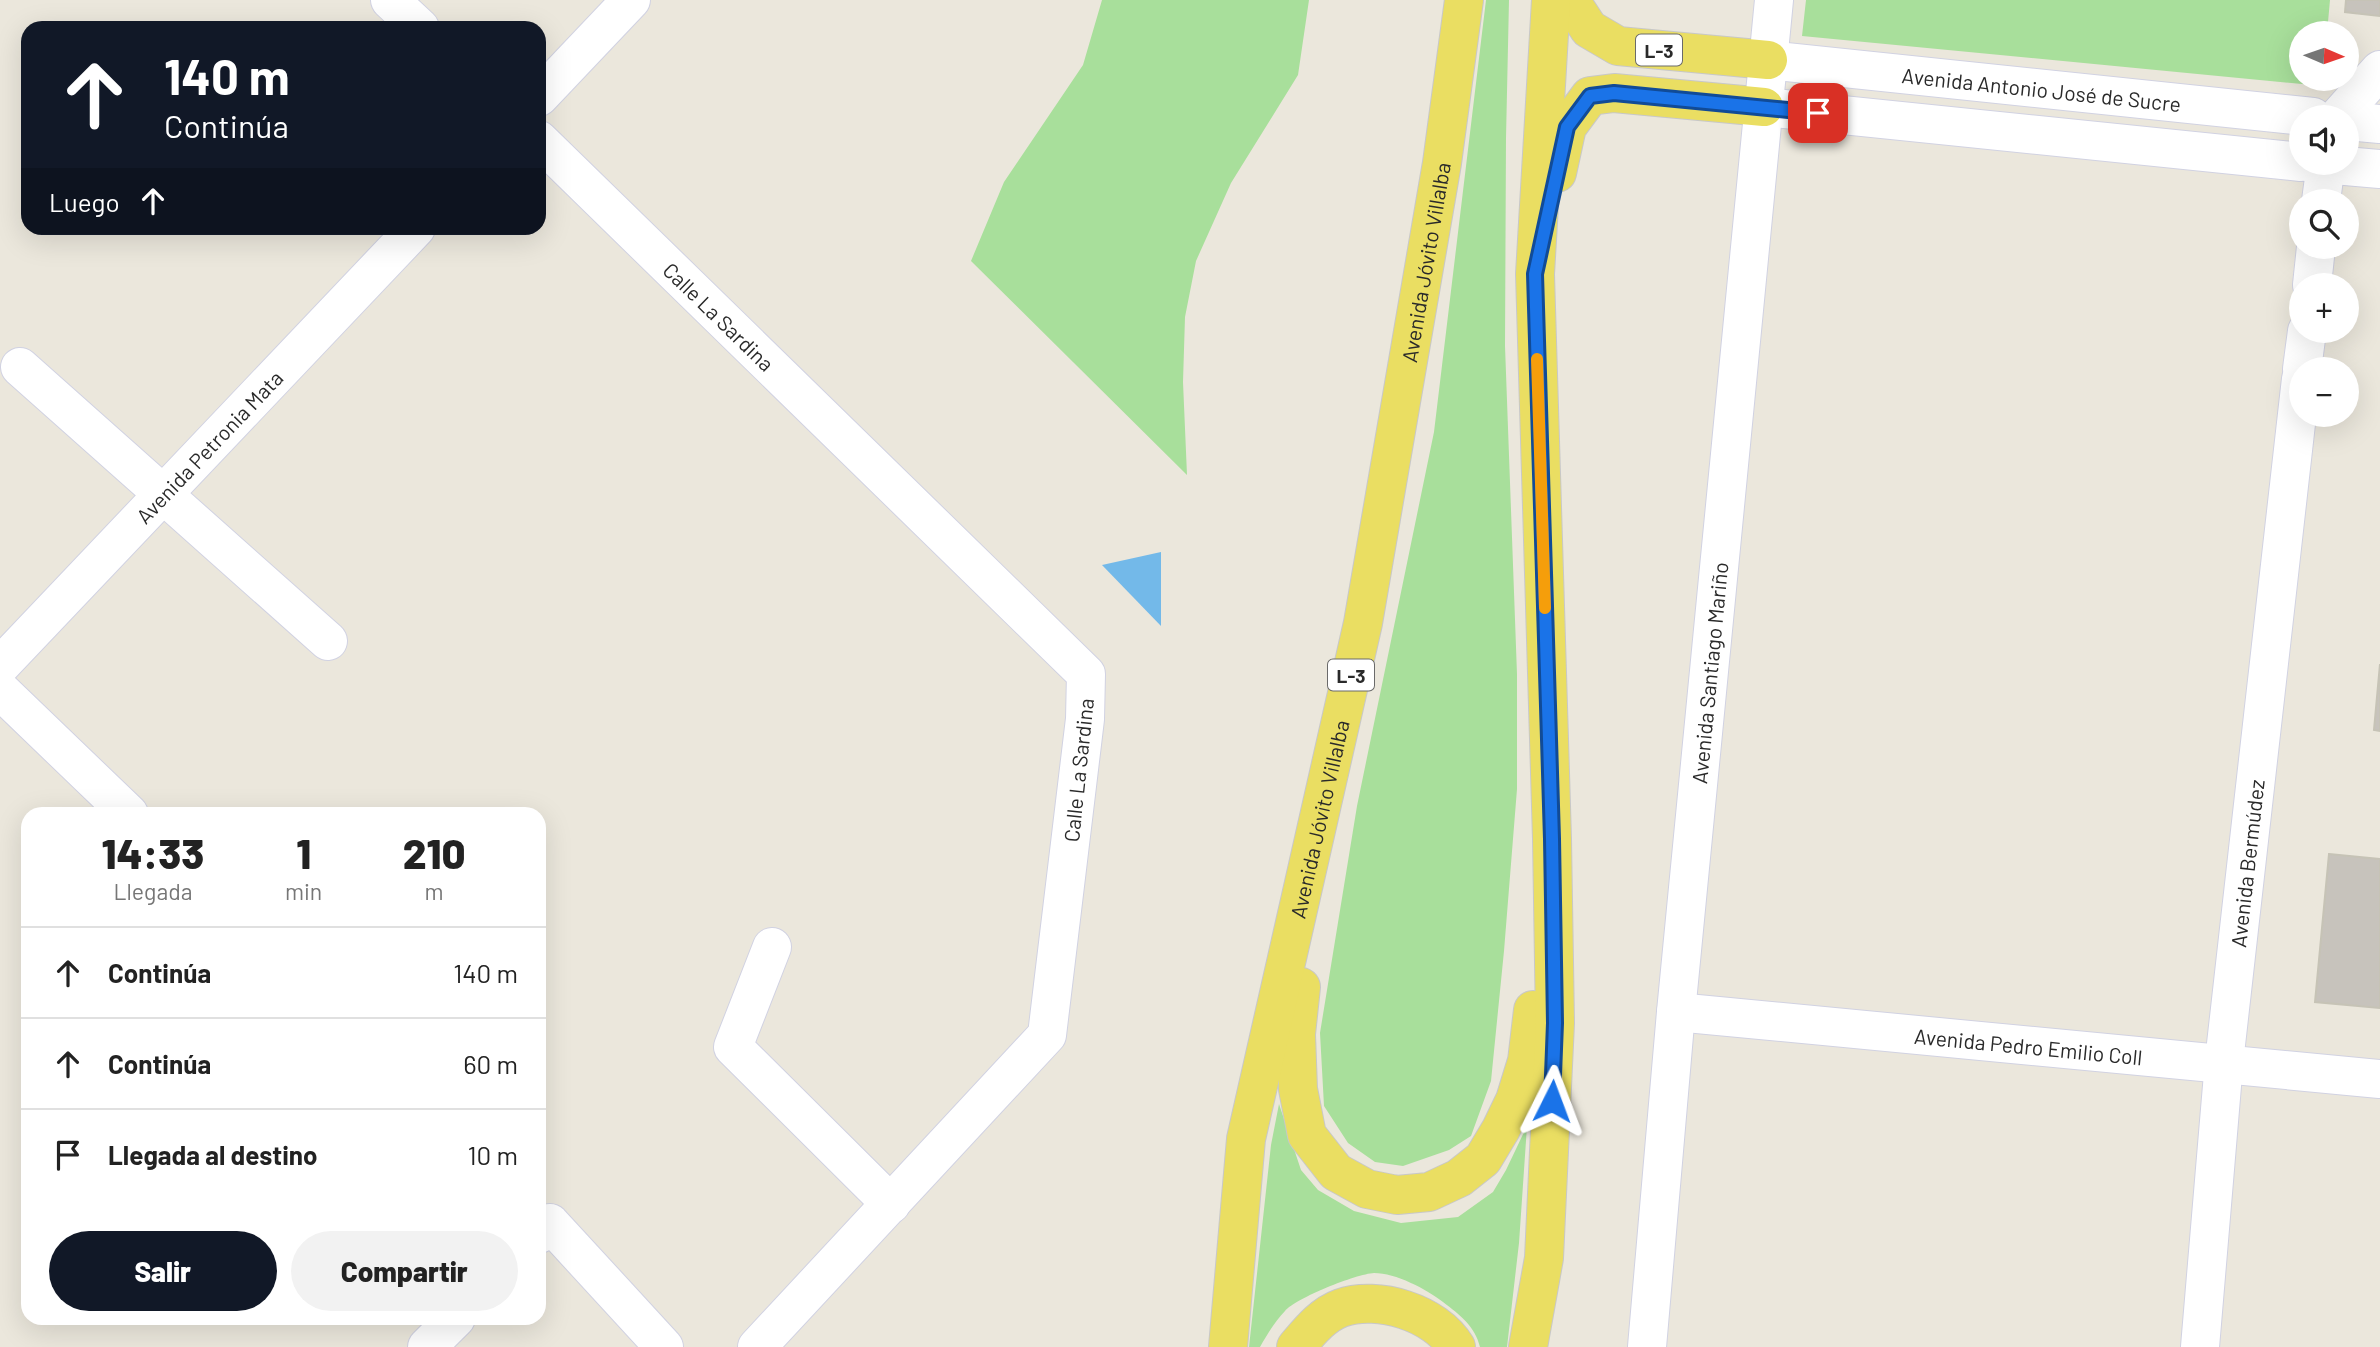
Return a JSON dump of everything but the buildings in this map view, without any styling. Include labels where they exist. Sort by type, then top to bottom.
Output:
[{"type":"main road","name":"Avenida Jóvito Villalba","points":[[1228,1347],[1246,1139],[1365,610],[1442,163],[1464,0]]},
{"type":"main road","points":[[1528,1347],[1544,1258],[1555,1023],[1535,274],[1551,0]]},
{"type":"main road","name":"L-3","points":[[1570,0],[1589,29],[1618,46],[1768,60]]},
{"type":"main road","points":[[1535,274],[1567,127],[1590,96],[1614,93],[1764,107]]},
{"type":"main road","points":[[1322,808],[1296,1034],[1298,1089],[1307,1135],[1336,1172],[1367,1189],[1397,1195],[1429,1192],[1459,1178],[1483,1160],[1515,1100],[1527,1061],[1552,839]]},
{"type":"main road","points":[[1296,1347],[1315,1324],[1341,1308],[1373,1304],[1402,1307],[1451,1338],[1456,1347]]},
{"type":"street","points":[[390,0],[412,21]]},
{"type":"street","points":[[546,90],[631,0]]},
{"type":"street","name":"Avenida Santiago Mariño","points":[[1647,1347],[1675,1012],[1774,0]]},
{"type":"street","name":"Avenida Antonio José de Sucre","points":[[1768,60],[2289,114]]},
{"type":"street","points":[[2348,105],[2380,69]]},
{"type":"street","points":[[1764,107],[2289,160]]},
{"type":"street","points":[[2359,122],[2380,124]]},
{"type":"street","name":"Calle La Sardina","points":[[546,148],[1086,674],[1085,719],[1047,1035],[757,1347]]},
{"type":"street","points":[[2359,167],[2380,169]]},
{"type":"street","name":"Avenida Petronia Mata","points":[[0,666],[409,235]]},
{"type":"street","points":[[20,367],[328,641]]},
{"type":"street","name":"Avenida Bermúdez","points":[[2200,1347],[2224,1062],[2296,427]]},
{"type":"street","points":[[0,690],[123,807]]},
{"type":"street","points":[[772,947],[733,1047],[891,1204]]},
{"type":"street","name":"Avenida Pedro Emilio Coll","points":[[1675,1012],[2224,1062],[2380,1079]]},
{"type":"street","points":[[546,1227],[550,1223],[664,1347]]},
{"type":"street","points":[[427,1347],[449,1325]]},
{"type":"green space","points":[[1102,0],[1309,0],[1298,75],[1231,183],[1196,261],[1185,317],[1183,382],[1187,475],[971,261],[1004,182],[1083,65]]},
{"type":"green space","points":[[1486,0],[1509,0],[1505,346],[1517,674],[1517,789],[1491,1081],[1471,1136],[1449,1150],[1403,1166],[1375,1162],[1348,1143],[1324,1106],[1320,1033],[1357,806],[1434,432]]},
{"type":"green space","points":[[1806,0],[2330,0],[2328,21],[2289,21],[2289,83],[1802,36]]},
{"type":"green space","points":[[1279,1104],[1301,1170],[1318,1190],[1354,1211],[1401,1223],[1458,1217],[1493,1192],[1527,1126],[1519,1243],[1507,1347],[1480,1347],[1466,1322],[1436,1297],[1401,1279],[1374,1273],[1341,1282],[1301,1300],[1281,1315],[1260,1347],[1249,1347],[1271,1145]]},
{"type":"water","points":[[1161,552],[1161,626],[1102,565]]},
{"type":"slow traffic","points":[[1537,359],[1545,608]]},
{"type":"route","points":[[1552,1101],[1555,1023],[1552,839],[1535,274],[1567,127],[1590,96],[1614,93],[1818,113]]}]
